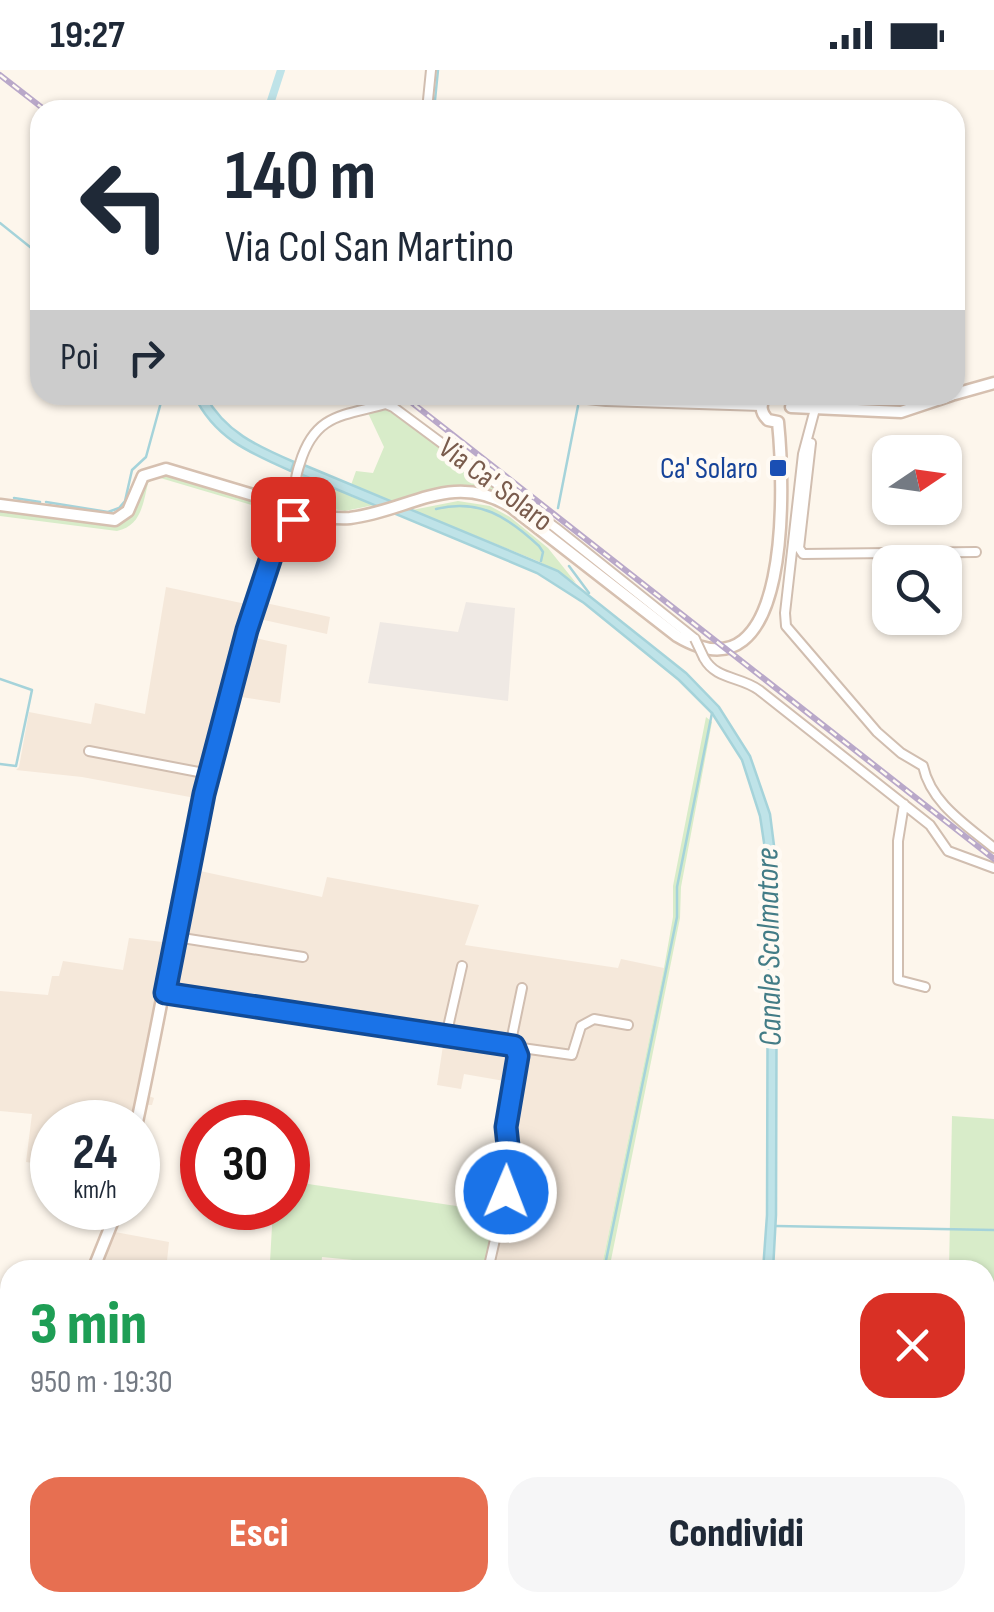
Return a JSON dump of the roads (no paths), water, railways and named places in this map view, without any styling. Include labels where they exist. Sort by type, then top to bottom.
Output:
[{"type":"street","points":[[428,100],[431,70]]},
{"type":"street","points":[[965,391],[994,383]]},
{"type":"street","name":"Via Ca' Solaro","points":[[276,542],[273,511],[278,492],[296,474],[307,442],[322,424],[383,405]]},
{"type":"street","name":"Via Ca' Solaro","points":[[388,405],[543,518],[695,639],[704,658],[719,675],[740,679],[760,690],[904,804],[930,825],[948,851],[994,868]]},
{"type":"street","points":[[765,405],[768,420],[778,422],[786,418],[791,407],[901,412],[921,405]]},
{"type":"street","points":[[815,409],[803,454],[784,613],[786,626],[877,732],[923,766],[930,788],[948,810],[994,848]]},
{"type":"street","name":"Via Ca' Solaro","points":[[273,511],[292,518],[346,518],[457,490],[482,493],[500,500],[676,636],[708,648],[728,646],[757,627],[769,600],[783,480],[778,422]]},
{"type":"street","points":[[810,433],[802,554],[976,552]]},
{"type":"street","points":[[0,505],[115,520],[128,511],[142,476],[160,469],[253,495],[291,490],[322,516]]},
{"type":"street","name":"Via Ca' Solaro","points":[[143,1100],[209,774],[247,630],[276,542],[300,498],[296,474]]},
{"type":"street","points":[[253,495],[273,511]]},
{"type":"street","points":[[89,752],[209,774]]},
{"type":"street","points":[[904,804],[898,841],[898,980],[924,987]]},
{"type":"street","points":[[176,937],[303,957]]},
{"type":"street","points":[[446,1036],[462,966]]},
{"type":"street","points":[[490,1260],[509,1179],[506,1127],[522,988]]},
{"type":"street","points":[[165,993],[572,1055],[580,1026],[594,1019],[628,1025]]},
{"type":"street","points":[[97,1260],[109,1230]]},
{"type":"water","points":[[199,405],[211,405],[243,436],[294,462],[291,471],[235,442]]},
{"type":"water","points":[[304,465],[558,571],[686,673],[719,707],[750,756],[770,814],[777,869],[774,1260],[764,1260],[768,869],[760,816],[742,760],[712,713],[679,680],[584,603],[537,573],[300,474]]},
{"type":"waterway","name":"Canale Scolmatore","points":[[271,100],[281,70]]},
{"type":"waterway","points":[[435,100],[438,70]]},
{"type":"waterway","points":[[0,223],[30,247]]},
{"type":"waterway","points":[[46,502],[108,512],[119,508],[125,501],[132,470],[146,457],[160,405]]},
{"type":"waterway","points":[[558,508],[578,406]]},
{"type":"waterway","points":[[14,498],[40,502]]},
{"type":"waterway","points":[[436,509],[466,506],[492,512],[539,546],[543,552],[541,561]]},
{"type":"waterway","points":[[0,511],[9,512]]},
{"type":"waterway","points":[[569,566],[589,593]]},
{"type":"waterway","points":[[0,679],[32,690],[16,766],[0,764]]},
{"type":"waterway","points":[[606,1260],[677,917],[677,887],[712,713]]},
{"type":"waterway","points":[[776,1226],[994,1230]]},
{"type":"railway","points":[[0,75],[32,100]]},
{"type":"railway","points":[[415,405],[994,859]]},
{"type":"place","name":"Ca' Solaro","points":[[778,468]]}]
